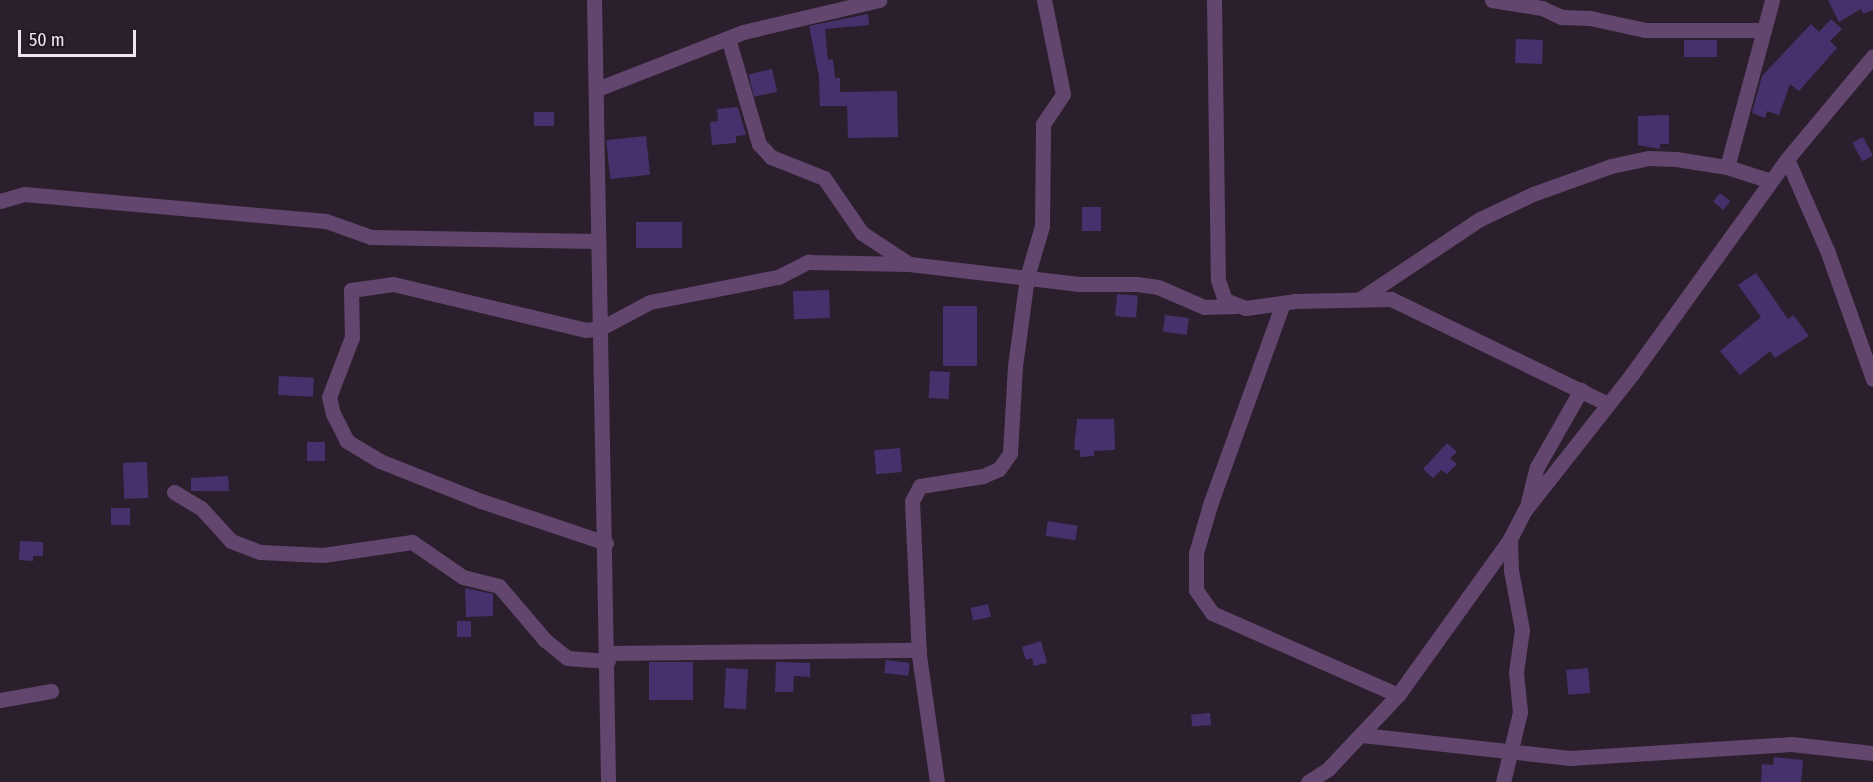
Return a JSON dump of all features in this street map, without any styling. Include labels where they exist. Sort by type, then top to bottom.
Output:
[{"type":"street","points":[[594,0],[600,160],[596,241],[601,328],[606,543],[608,782]]},
{"type":"street","points":[[597,89],[728,38],[879,0]]},
{"type":"street","points":[[937,782],[919,650],[912,501],[920,486],[999,470],[1010,453],[1015,366],[1027,277],[1042,226],[1043,124],[1063,94],[1044,0]]},
{"type":"street","points":[[1214,0],[1218,280],[1225,300],[1235,306]]},
{"type":"street","points":[[1492,0],[1542,8],[1561,17],[1590,18],[1645,30],[1764,30]]},
{"type":"street","points":[[1727,167],[1772,0]]},
{"type":"street","points":[[728,38],[759,144],[771,157],[824,178],[862,232],[909,264]]},
{"type":"street","points":[[1308,782],[1328,769],[1398,694],[1510,539],[1526,510],[1608,404],[1787,159],[1873,56]]},
{"type":"street","points":[[1360,299],[1480,219],[1589,173],[1649,158],[1727,167],[1771,181]]},
{"type":"street","points":[[1787,159],[1827,250],[1873,379]]},
{"type":"street","points":[[0,201],[24,194],[326,221],[371,237],[596,241]]},
{"type":"street","points":[[606,543],[481,501],[380,461],[347,441],[333,414],[329,397],[333,381],[348,352],[352,337],[349,295],[357,287],[393,284],[567,328],[601,328],[650,302],[778,277],[808,262],[909,264],[1027,277],[1158,287],[1204,307],[1391,299],[1608,404]]},
{"type":"street","points":[[1283,303],[1210,505],[1196,553],[1196,590],[1212,613],[1398,694]]},
{"type":"street","points":[[1526,510],[1538,467],[1581,390]]},
{"type":"street","points":[[174,492],[201,508],[231,541],[260,552],[323,555],[412,542],[463,578],[499,586],[545,640],[567,658],[919,650]]},
{"type":"street","points":[[1503,782],[1508,749],[1520,712],[1516,661],[1522,630],[1513,592],[1510,539]]},
{"type":"street","points":[[0,700],[51,691]]},
{"type":"street","points":[[1362,735],[1604,758],[1791,744],[1873,753]]},
{"type":"building","points":[[1828,0],[1873,0],[1873,10],[1863,14],[1861,9],[1839,22]]},
{"type":"building","points":[[868,14],[869,25],[825,29],[828,60],[833,59],[835,78],[840,78],[840,92],[897,91],[898,137],[848,138],[847,106],[820,106],[819,76],[809,26]]},
{"type":"building","points":[[1831,19],[1842,29],[1830,41],[1837,48],[1799,91],[1790,84],[1779,115],[1767,111],[1765,118],[1752,113],[1762,76],[1811,24],[1819,32]]},
{"type":"building","points":[[1516,39],[1543,40],[1542,64],[1515,63]]},
{"type":"building","points":[[1684,40],[1717,40],[1717,57],[1684,57]]},
{"type":"building","points":[[772,69],[777,91],[754,97],[749,74]]},
{"type":"building","points":[[738,107],[746,135],[736,136],[736,143],[712,145],[710,122],[718,121],[717,109]]},
{"type":"building","points":[[534,112],[554,112],[554,126],[534,126]]},
{"type":"building","points":[[1669,115],[1669,144],[1660,144],[1660,149],[1638,145],[1638,116]]},
{"type":"building","points":[[646,136],[650,175],[610,179],[606,140]]},
{"type":"building","points":[[1863,137],[1873,156],[1862,161],[1852,143]]},
{"type":"building","points":[[1720,193],[1730,201],[1723,210],[1713,202]]},
{"type":"building","points":[[1082,207],[1101,207],[1101,231],[1082,231]]},
{"type":"building","points":[[636,222],[682,222],[682,248],[636,248]]},
{"type":"building","points":[[1756,273],[1788,319],[1793,315],[1809,336],[1775,358],[1770,351],[1740,375],[1720,351],[1761,317],[1738,285]]},
{"type":"building","points":[[829,290],[830,318],[794,319],[793,291]]},
{"type":"building","points":[[1117,294],[1138,296],[1136,318],[1115,316]]},
{"type":"building","points":[[943,306],[977,306],[977,366],[943,366]]},
{"type":"building","points":[[1165,315],[1189,318],[1187,335],[1163,332]]},
{"type":"building","points":[[930,371],[950,372],[949,399],[929,398]]},
{"type":"building","points":[[279,376],[314,378],[313,397],[278,395]]},
{"type":"building","points":[[1077,419],[1114,419],[1115,450],[1094,451],[1094,456],[1080,457],[1080,450],[1074,450]]},
{"type":"building","points":[[307,442],[325,442],[325,461],[307,461]]},
{"type":"building","points":[[1447,443],[1457,452],[1450,458],[1457,464],[1447,474],[1441,470],[1433,478],[1423,469]]},
{"type":"building","points":[[900,448],[902,472],[876,474],[874,450]]},
{"type":"building","points":[[147,462],[148,498],[124,499],[123,463]]},
{"type":"building","points":[[228,476],[229,491],[191,491],[191,478]]},
{"type":"building","points":[[111,508],[130,508],[130,525],[111,525]]},
{"type":"building","points":[[1048,521],[1078,526],[1075,541],[1046,536]]},
{"type":"building","points":[[20,541],[43,542],[43,556],[33,556],[33,561],[19,560]]},
{"type":"building","points":[[465,588],[493,594],[493,616],[466,617]]},
{"type":"building","points":[[988,604],[991,617],[973,621],[970,608]]},
{"type":"building","points":[[457,621],[471,621],[471,637],[457,637]]},
{"type":"building","points":[[1041,641],[1047,663],[1034,666],[1032,658],[1026,660],[1022,647]]},
{"type":"building","points":[[886,660],[910,663],[908,676],[884,673]]},
{"type":"building","points":[[649,662],[693,662],[693,700],[649,700]]},
{"type":"building","points":[[776,662],[810,663],[810,677],[794,676],[793,692],[775,692]]},
{"type":"building","points":[[726,668],[748,669],[746,709],[724,708]]},
{"type":"building","points":[[1588,668],[1590,693],[1568,695],[1566,670]]},
{"type":"building","points":[[1210,713],[1211,725],[1192,727],[1191,715]]},
{"type":"building","points":[[1774,757],[1803,760],[1801,782],[1761,782],[1762,764],[1773,765]]}]
